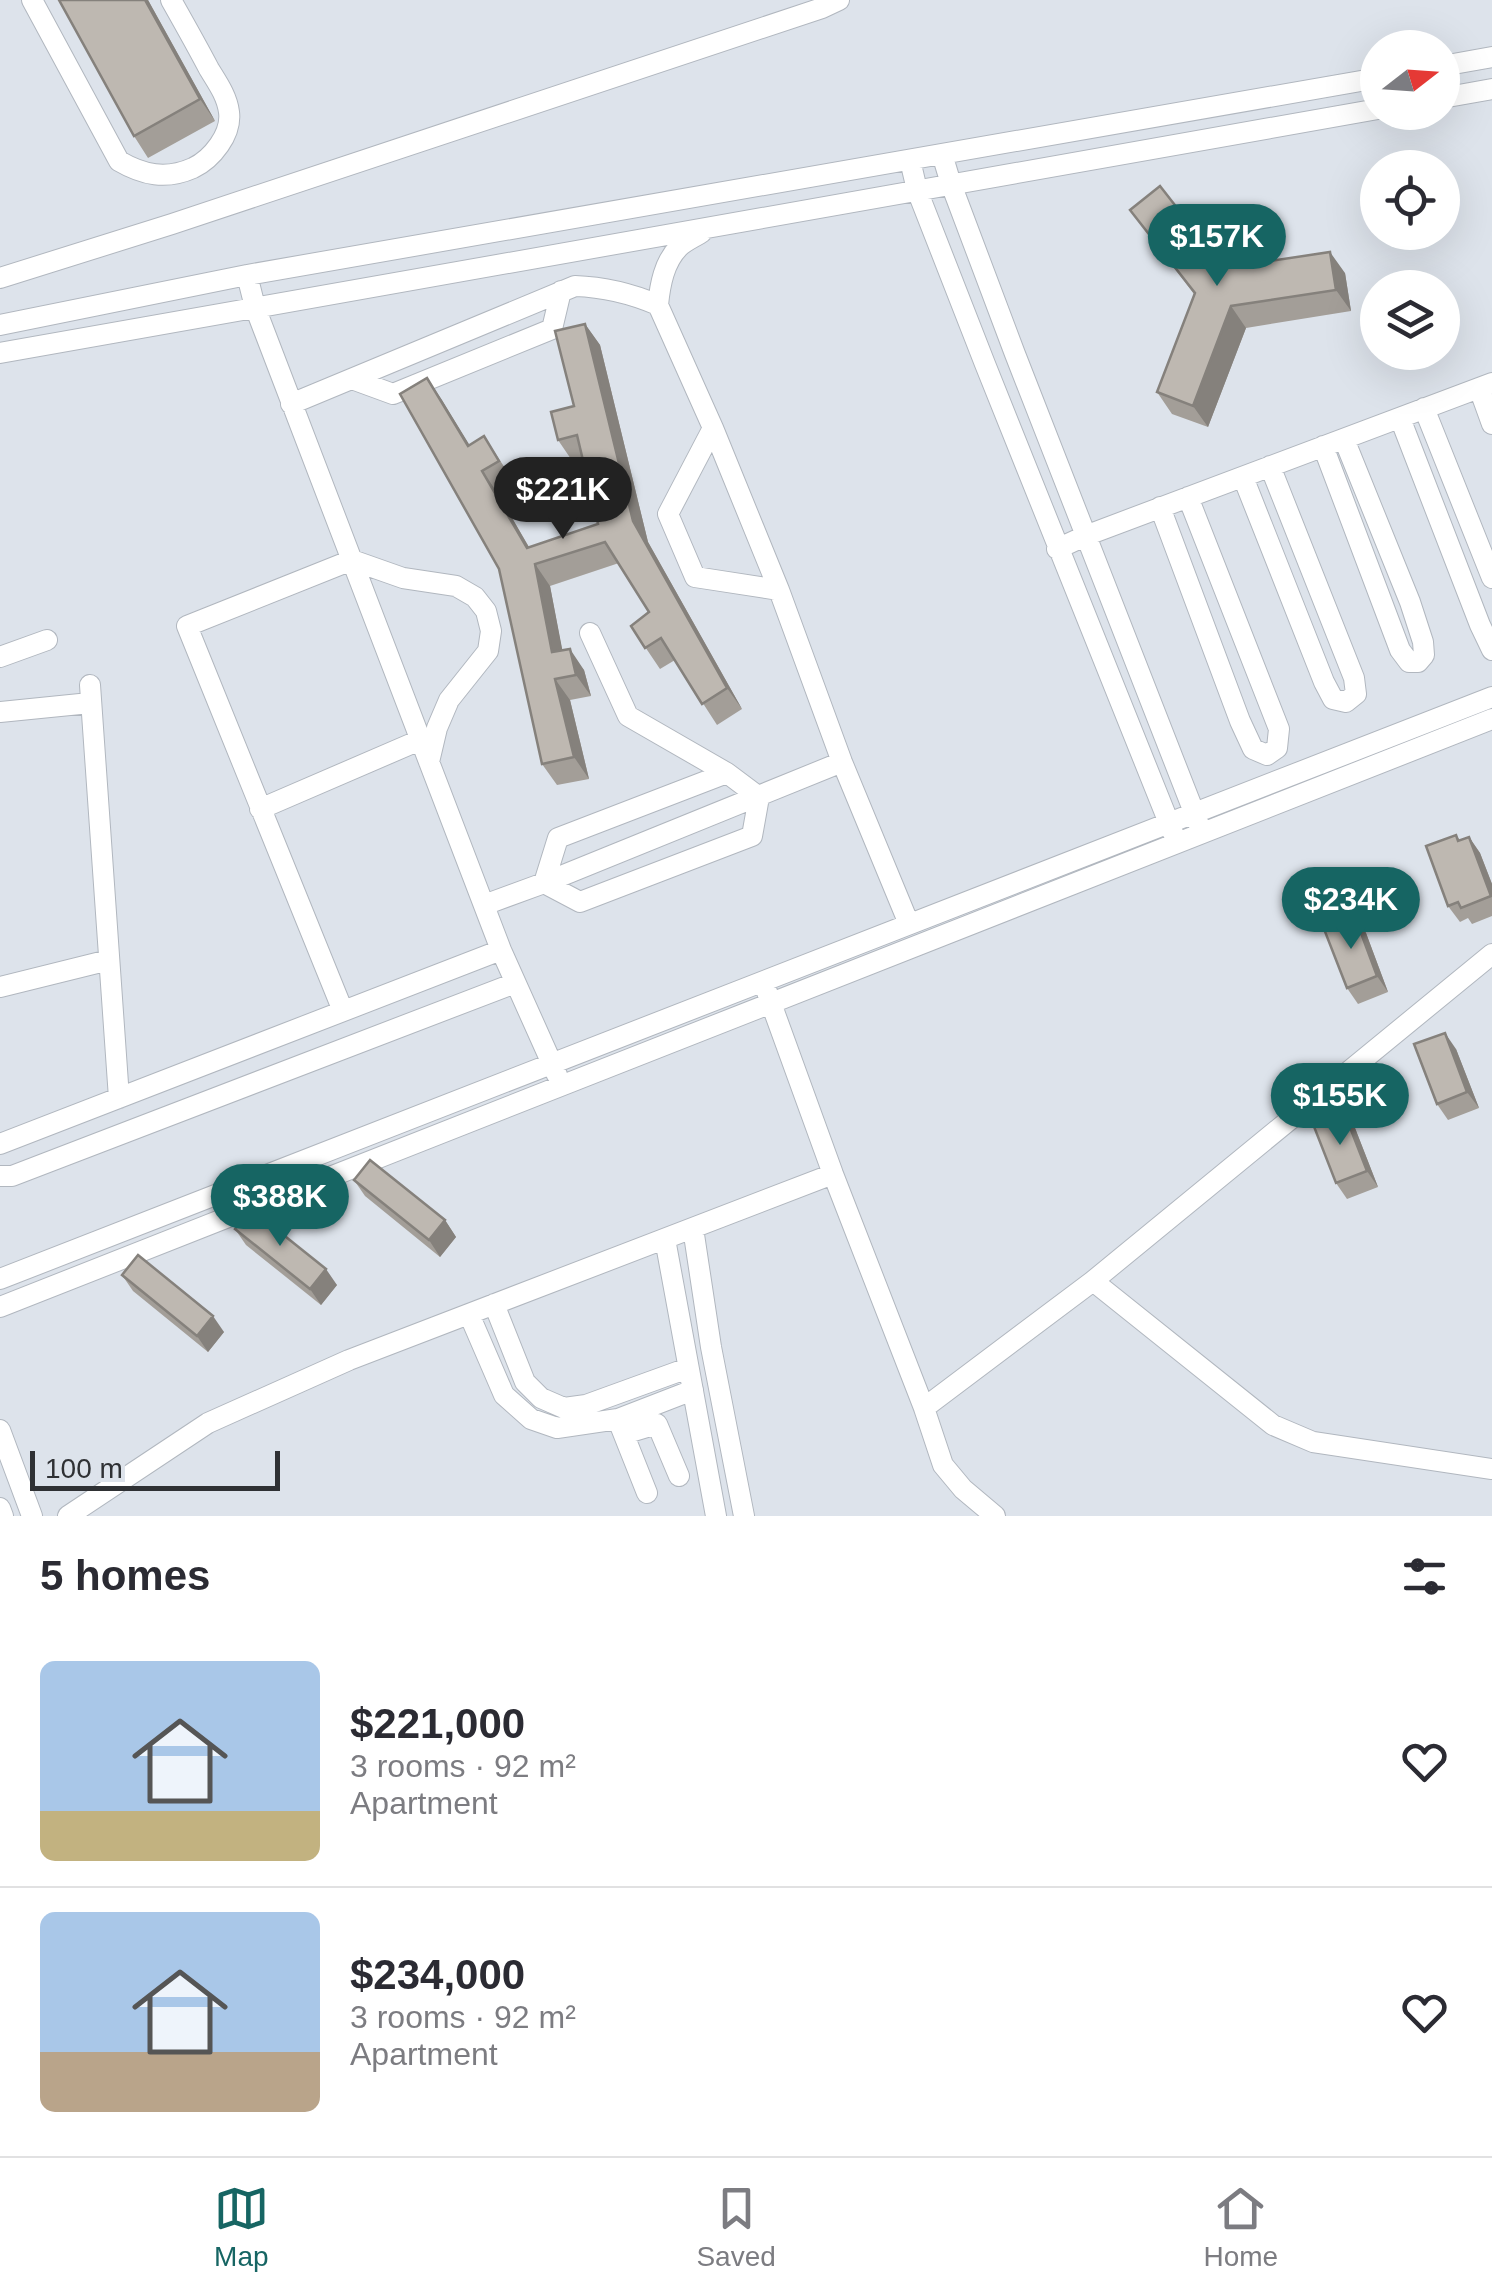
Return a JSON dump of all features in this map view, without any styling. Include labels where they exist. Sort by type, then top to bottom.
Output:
[{"type":"lane","points":[[32,0],[119,161],[151,176],[174,174],[196,166],[224,138],[230,116],[226,98],[171,0]]},
{"type":"lane","points":[[0,278],[839,0]]},
{"type":"lane","points":[[1460,63],[1492,58]]},
{"type":"lane","points":[[0,325],[247,275],[1360,81]]},
{"type":"lane","points":[[1460,95],[1492,89]]},
{"type":"lane","points":[[0,353],[1360,113]]},
{"type":"lane","points":[[942,154],[1015,354],[1203,834]]},
{"type":"lane","points":[[910,160],[985,364],[1177,844]]},
{"type":"lane","points":[[710,226],[679,247],[667,265],[658,305],[779,590],[842,762],[909,924]]},
{"type":"lane","points":[[578,249],[588,286]]},
{"type":"lane","points":[[247,275],[255,307],[501,950],[562,1086]]},
{"type":"lane","points":[[292,404],[574,286],[628,293],[658,305]]},
{"type":"lane","points":[[352,379],[394,394],[552,330],[562,291]]},
{"type":"lane","points":[[985,364],[1015,354]]},
{"type":"lane","points":[[1057,548],[1485,386],[1492,424]]},
{"type":"lane","points":[[1424,408],[1492,578]]},
{"type":"lane","points":[[1400,418],[1492,650]]},
{"type":"lane","points":[[713,428],[668,514],[694,577],[779,590]]},
{"type":"lane","points":[[1323,446],[1400,650],[1409,662],[1418,662],[1424,655],[1424,642],[1344,438]]},
{"type":"lane","points":[[1243,476],[1324,682],[1334,699],[1346,702],[1356,694],[1354,678],[1270,466]]},
{"type":"lane","points":[[1160,508],[1240,721],[1254,749],[1267,755],[1278,748],[1278,729],[1188,497]]},
{"type":"lane","points":[[343,1011],[187,626],[352,560],[403,578],[456,586],[475,597],[486,611],[491,631],[488,650],[450,700],[437,728],[429,762]]},
{"type":"lane","points":[[590,633],[628,716],[727,773],[760,797]]},
{"type":"lane","points":[[0,656],[48,640]]},
{"type":"lane","points":[[0,712],[90,694],[119,1098]]},
{"type":"lane","points":[[0,1280],[1492,697]]},
{"type":"lane","points":[[0,1307],[1492,720]]},
{"type":"lane","points":[[260,809],[420,740]]},
{"type":"lane","points":[[484,905],[842,762]]},
{"type":"lane","points":[[544,883],[558,838],[727,773]]},
{"type":"lane","points":[[544,883],[580,902],[752,836],[760,797]]},
{"type":"lane","points":[[0,1144],[501,950]]},
{"type":"lane","points":[[924,1408],[1093,1281],[1492,954]]},
{"type":"lane","points":[[0,986],[109,960]]},
{"type":"lane","points":[[763,980],[943,1465],[963,1489],[995,1516]]},
{"type":"lane","points":[[0,1176],[12,1176],[515,983]]},
{"type":"lane","points":[[68,1516],[208,1423],[349,1360],[833,1174]]},
{"type":"lane","points":[[693,1228],[711,1347],[744,1516]]},
{"type":"lane","points":[[664,1239],[716,1516]]},
{"type":"lane","points":[[1093,1281],[1273,1426],[1313,1442],[1492,1469]]},
{"type":"lane","points":[[494,1304],[524,1382],[540,1398],[564,1408],[688,1368]]},
{"type":"lane","points":[[469,1314],[504,1395],[531,1420],[557,1428],[657,1424],[678,1476]]},
{"type":"lane","points":[[621,1426],[692,1390]]},
{"type":"lane","points":[[621,1426],[646,1494]]},
{"type":"lane","points":[[0,1430],[32,1516]]},
{"type":"lane","points":[[0,1508],[3,1516]]},
{"type":"building","points":[[59,0],[145,0],[200,99],[134,136]]},
{"type":"building","points":[[1160,186],[1224,268],[1330,252],[1336,290],[1231,306],[1193,406],[1157,392],[1195,293],[1130,210]]},
{"type":"building","points":[[585,324],[633,521],[727,688],[702,704],[661,638],[645,648],[631,626],[649,612],[605,542],[535,564],[552,652],[570,649],[576,675],[555,679],[574,757],[542,764],[499,569],[400,394],[427,378],[468,446],[484,436],[499,461],[482,471],[527,548],[598,524],[577,435],[558,440],[551,412],[574,406],[555,331]]},
{"type":"building","points":[[1456,835],[1458,841],[1469,837],[1491,896],[1461,908],[1458,902],[1448,906],[1426,846]]},
{"type":"building","points":[[1355,917],[1377,976],[1347,988],[1324,929]]},
{"type":"building","points":[[1445,1033],[1467,1092],[1437,1104],[1414,1044]]},
{"type":"building","points":[[1344,1112],[1367,1171],[1336,1183],[1313,1124]]},
{"type":"building","points":[[370,1160],[445,1220],[429,1240],[354,1180]]},
{"type":"building","points":[[251,1209],[326,1269],[310,1289],[235,1229]]},
{"type":"building","points":[[138,1255],[213,1316],[197,1336],[122,1275]]}]
